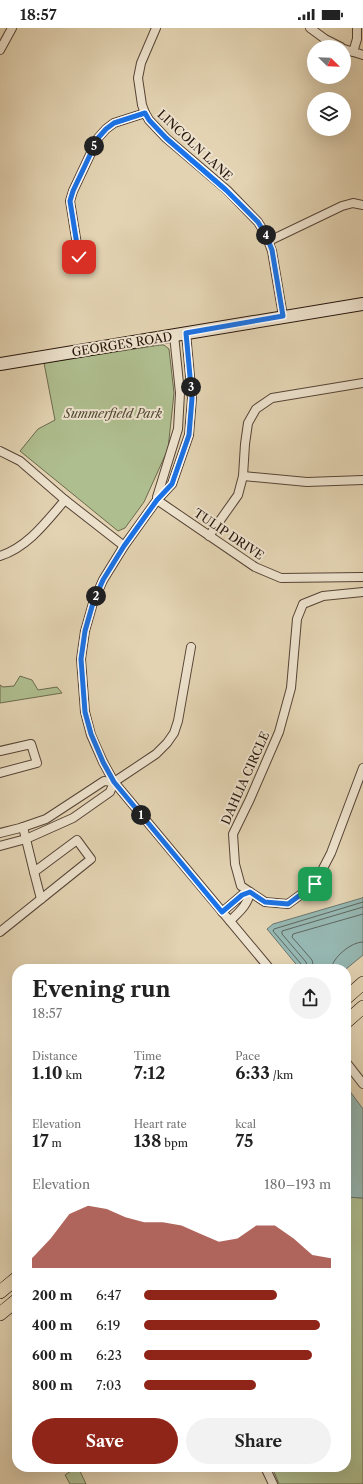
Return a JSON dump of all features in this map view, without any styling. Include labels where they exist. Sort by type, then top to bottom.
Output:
[{"type":"main road","points":[[351,994],[363,983]]},
{"type":"main road","points":[[351,1018],[363,1007]]},
{"type":"main road","points":[[0,1292],[12,1282]]},
{"type":"main road","points":[[0,1314],[12,1304]]},
{"type":"street","points":[[0,50],[12,28]]},
{"type":"street","name":"LINCOLN LANE","points":[[156,28],[141,63],[138,78],[142,105],[145,113],[149,120],[166,138],[226,190],[258,222],[269,241],[272,250],[283,316]]},
{"type":"street","points":[[310,28],[327,40]]},
{"type":"street","points":[[357,28],[357,39],[353,52],[363,55]]},
{"type":"street","points":[[79,257],[70,201],[73,191],[98,138],[106,129],[114,123],[145,113]]},
{"type":"street","points":[[269,241],[342,206],[353,203],[363,205]]},
{"type":"street","name":"GEORGES ROAD","points":[[0,364],[283,316],[363,304]]},
{"type":"street","points":[[157,500],[178,429],[180,393],[180,334]]},
{"type":"street","points":[[180,334],[192,398],[189,435],[172,484],[157,500],[124,546],[103,580],[93,603],[85,631],[81,659],[85,712],[91,734],[100,756],[114,782],[266,964]]},
{"type":"street","points":[[209,536],[238,495],[243,476],[248,423],[256,408],[272,398],[363,383]]},
{"type":"street","points":[[0,451],[20,461],[64,500],[124,546]]},
{"type":"street","points":[[243,476],[307,482],[363,480]]},
{"type":"street","points":[[0,556],[7,554],[36,534],[64,500]]},
{"type":"street","name":"TULIP DRIVE","points":[[157,500],[255,567],[281,578],[363,577]]},
{"type":"street","name":"DAHLIA CIRCLE","points":[[363,592],[323,596],[303,604],[297,620],[291,688],[279,732],[234,834],[234,864],[241,886],[265,902],[288,904],[315,884],[331,853],[363,768]]},
{"type":"street","points":[[0,846],[26,839],[73,818],[110,792],[114,782],[156,754],[167,743],[174,733],[178,721],[191,647]]},
{"type":"street","points":[[0,751],[31,744],[37,764],[0,773]]},
{"type":"street","points":[[0,833],[23,828],[46,819],[104,781],[114,782]]},
{"type":"street","points":[[23,828],[40,899]]},
{"type":"street","points":[[0,932],[91,859],[77,840],[34,872]]},
{"type":"street","points":[[222,912],[242,895],[250,892],[249,900],[245,906],[230,921]]},
{"type":"street","points":[[351,1068],[363,1084]]},
{"type":"street","points":[[267,1472],[273,1484]]},
{"type":"green space","name":"Summerfield Park","points":[[164,345],[169,349],[174,393],[168,449],[144,502],[125,528],[118,531],[20,451],[38,429],[55,420],[44,363]]},
{"type":"green space","points":[[20,676],[32,680],[38,690],[57,687],[62,693],[0,703],[0,685],[3,687],[14,686]]},
{"type":"green space","points":[[351,1197],[363,1198],[363,1484],[279,1484],[274,1472],[351,1472]]},
{"type":"green space","points":[[70,1472],[80,1472],[86,1484],[70,1484],[65,1475]]},
{"type":"water","points":[[363,897],[363,955],[351,965],[296,964],[267,929],[273,924]]},
{"type":"water","points":[[351,1093],[363,1109],[363,1198],[351,1197]]},
{"type":"route","points":[[79,257],[70,201],[73,191],[98,138],[106,129],[114,123],[145,113],[149,120],[166,138],[226,190],[258,222],[269,241],[272,250],[283,316],[234,326],[186,333],[192,398],[189,435],[172,484],[157,500],[124,546],[103,580],[93,603],[85,631],[81,659],[82,684],[85,712],[91,734],[103,762],[114,782],[222,912],[242,895],[250,892],[265,902],[288,904],[315,884]]}]
